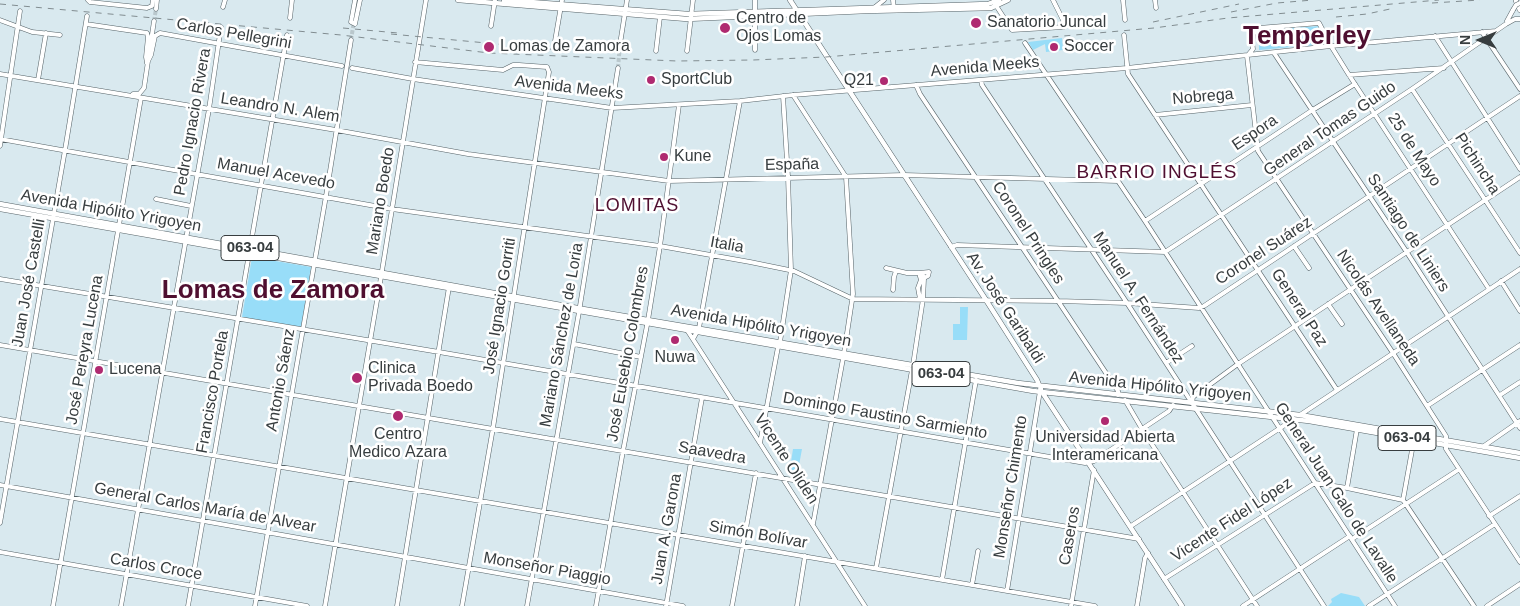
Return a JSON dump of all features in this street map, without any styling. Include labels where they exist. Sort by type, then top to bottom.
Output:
[{"type":"main road","points":[[458,0],[561,4]]},
{"type":"main road","points":[[504,0],[561,4],[660,17],[988,4],[1008,0]]},
{"type":"main road","name":"Av. José Garibaldi","points":[[790,0],[986,300],[1041,390],[1182,606]]},
{"type":"main road","points":[[1518,2],[1520,10]]},
{"type":"main road","points":[[798,12],[874,7],[894,8]]},
{"type":"main road","points":[[625,12],[691,16]]},
{"type":"main road","name":"Avenida Hipólito Yrigoyen","points":[[0,204],[314,263],[976,380],[1125,400],[1174,404],[1192,403],[1271,414],[1414,439],[1484,446],[1520,453]]},
{"type":"main road","name":"Avenida Hipólito Yrigoyen","points":[[0,209],[54,215]]},
{"type":"main road","name":"Avenida Hipólito Yrigoyen","points":[[913,368],[1041,390],[1118,395],[1195,408],[1300,415],[1520,458]]},
{"type":"street","points":[[89,1],[147,8],[152,6],[153,0]]},
{"type":"street","points":[[157,9],[158,0]]},
{"type":"street","points":[[223,8],[224,0]]},
{"type":"street","points":[[290,18],[292,0]]},
{"type":"street","points":[[358,0],[354,24],[352,22],[358,0]]},
{"type":"street","points":[[354,21],[358,0]]},
{"type":"street","name":"Mariano Boedo","points":[[325,606],[382,275],[426,0]]},
{"type":"street","points":[[620,44],[627,0]]},
{"type":"street","points":[[687,51],[693,0]]},
{"type":"street","points":[[755,0],[755,50]]},
{"type":"street","points":[[874,7],[884,0]]},
{"type":"street","points":[[893,0],[894,8]]},
{"type":"street","points":[[996,2],[1014,30],[1063,27],[1065,25],[1053,0]]},
{"type":"street","points":[[1123,0],[1125,20]]},
{"type":"street","points":[[1155,0],[1156,8]]},
{"type":"street","points":[[491,26],[495,2]]},
{"type":"street","points":[[1506,24],[1518,2]]},
{"type":"street","points":[[555,40],[561,4]]},
{"type":"street","points":[[1513,10],[1520,19]]},
{"type":"street","points":[[0,146],[20,11]]},
{"type":"street","name":"Juan José Castelli","points":[[0,523],[87,16]]},
{"type":"street","points":[[656,51],[660,17]]},
{"type":"street","points":[[1506,24],[1515,19],[1520,19]]},
{"type":"street","points":[[0,20],[30,32],[60,34]]},
{"type":"street","points":[[154,21],[144,88],[147,96],[159,100]]},
{"type":"street","name":"25 de Mayo","points":[[1247,56],[1253,50],[1252,41],[1254,33],[1259,28],[1319,23],[1355,84],[1490,289]]},
{"type":"street","points":[[86,24],[147,33],[147,63]]},
{"type":"street","name":"General Tomas Guido","points":[[1166,252],[1444,68],[1506,24]]},
{"type":"street","name":"Pedro Ignacio Rivera","points":[[120,606],[209,109],[221,27]]},
{"type":"street","name":"Avenida Meeks","points":[[412,80],[612,108],[679,105],[1127,68],[1331,46],[1496,31]]},
{"type":"street","points":[[1482,32],[1520,89]]},
{"type":"street","points":[[38,80],[46,33]]},
{"type":"street","name":"Carlos Pellegrini","points":[[147,63],[157,34],[342,66]]},
{"type":"street","name":"Francisco Portela","points":[[188,606],[287,35]]},
{"type":"street","name":"General Paz","points":[[1124,35],[1128,74],[1202,183],[1337,390]]},
{"type":"street","points":[[1435,36],[1520,169]]},
{"type":"street","points":[[352,68],[348,63],[352,38],[349,39],[345,61],[342,66],[345,71],[348,68],[352,68],[412,80]]},
{"type":"street","name":"Antonio Sáenz","points":[[255,606],[326,196],[350,40]]},
{"type":"street","name":"General Juan Galo de Lavalle","points":[[1025,43],[1166,252],[1395,606]]},
{"type":"street","name":"Santiago de Liniers","points":[[1274,53],[1406,251],[1482,370],[1519,422],[1520,428]]},
{"type":"street","name":"Nicolás Avellaneda","points":[[1247,56],[1256,147],[1393,352],[1446,436],[1446,449],[1458,470],[1520,562]]},
{"type":"street","name":"José Ignacio Gorriti","points":[[415,62],[505,70],[517,64],[547,67],[549,69],[546,98],[493,428],[462,606]]},
{"type":"street","name":"Mariano Sánchez de Loria","points":[[527,606],[580,310],[618,68]]},
{"type":"street","points":[[1350,75],[1444,68]]},
{"type":"street","name":"Leandro N. Alem","points":[[0,74],[468,154]]},
{"type":"street","name":"Manuel A. Fernández","points":[[981,80],[982,85],[1127,303],[1324,606]]},
{"type":"street","name":"Espora","points":[[1145,221],[1355,84]]},
{"type":"street","name":"Coronel Pringles","points":[[916,85],[920,94],[1118,391],[1118,395]]},
{"type":"street","points":[[123,95],[139,94],[144,88]]},
{"type":"street","name":"Pichincha","points":[[1412,89],[1520,253]]},
{"type":"street","points":[[793,95],[846,177],[853,299],[813,524]]},
{"type":"street","points":[[760,442],[791,270],[783,96]]},
{"type":"street","name":"Coronel Suárez","points":[[1201,307],[1520,96]]},
{"type":"street","name":"José Pereyra Lucena","points":[[53,606],[141,98]]},
{"type":"street","points":[[693,339],[698,330],[740,100]]},
{"type":"street","name":"José Eusebio Colombres","points":[[596,606],[660,246],[679,105]]},
{"type":"street","name":"Nobrega","points":[[1155,115],[1252,105]]},
{"type":"street","name":"Manuel Acevedo","points":[[1,139],[262,184],[392,209],[459,217]]},
{"type":"street","name":"España","points":[[468,154],[669,181],[904,175],[1118,181]]},
{"type":"street","points":[[1192,403],[1193,397],[1238,364],[1520,177]]},
{"type":"street","points":[[156,199],[191,206]]},
{"type":"street","name":"Italia","points":[[459,217],[660,246],[791,270],[853,299],[986,300]]},
{"type":"street","points":[[1294,246],[1309,268]]},
{"type":"street","points":[[951,247],[1166,252]]},
{"type":"street","points":[[876,568],[913,368],[924,278],[920,273],[896,271],[886,268]]},
{"type":"street","points":[[1131,526],[1520,269]]},
{"type":"street","points":[[893,290],[896,271]]},
{"type":"street","points":[[920,273],[921,280],[918,288],[921,299]]},
{"type":"street","name":"Domingo Faustino Sarmiento","points":[[0,279],[371,340],[635,387],[1090,463]]},
{"type":"street","points":[[1501,281],[1520,312]]},
{"type":"street","points":[[397,606],[449,286]]},
{"type":"street","points":[[986,300],[1127,303],[1201,307]]},
{"type":"street","points":[[1328,304],[1342,324]]},
{"type":"street","name":"Vicente Oliden","points":[[686,328],[865,606]]},
{"type":"street","name":"Saavedra","points":[[0,344],[1139,539]]},
{"type":"street","points":[[574,344],[641,356]]},
{"type":"street","points":[[1427,406],[1520,345]]},
{"type":"street","points":[[1166,363],[1192,346]]},
{"type":"street","points":[[942,580],[976,380]]},
{"type":"street","points":[[1500,395],[1520,382]]},
{"type":"street","name":"Monseñor Chimento","points":[[1007,591],[1041,390]]},
{"type":"street","name":"Juan A. Garona","points":[[666,605],[702,398]]},
{"type":"street","points":[[1125,400],[1142,430],[1257,606]]},
{"type":"street","points":[[1090,463],[1170,411],[1174,404]]},
{"type":"street","name":"Simón Bolívar","points":[[0,419],[612,522],[1007,591],[1071,604],[1095,606]]},
{"type":"street","points":[[1484,446],[1519,422]]},
{"type":"street","points":[[1347,488],[1357,429]]},
{"type":"street","points":[[1405,502],[1414,439]]},
{"type":"street","name":"Caseros","points":[[1071,604],[1094,470]]},
{"type":"street","points":[[1242,606],[1458,470]]},
{"type":"street","points":[[732,606],[756,473]]},
{"type":"street","points":[[1315,483],[1347,488],[1405,502],[1474,606]]},
{"type":"street","name":"Vicente Fidel López","points":[[1164,579],[1315,483]]},
{"type":"street","name":"General Carlos María de Alvear","points":[[0,485],[405,556]]},
{"type":"street","points":[[1489,516],[1520,496]]},
{"type":"street","points":[[1369,606],[1495,524]]},
{"type":"street","points":[[972,585],[978,551]]},
{"type":"street","name":"Carlos Croce","points":[[0,552],[307,606]]},
{"type":"street","points":[[1137,606],[1145,558],[1148,553]]},
{"type":"street","name":"Monseñor Piaggio","points":[[405,556],[666,605],[683,606]]},
{"type":"street","points":[[797,606],[805,556]]},
{"type":"street","points":[[1487,606],[1520,584]]},
{"type":"shaded area","points":[[1319,26],[1326,44],[1259,50],[1259,35],[1261,31]]},
{"type":"shaded area","name":"Soccer","points":[[1062,38],[1063,50],[1046,52],[1045,44],[1033,50],[1028,42]]},
{"type":"shaded area","points":[[252,257],[311,267],[301,327],[242,317]]},
{"type":"shaded area","points":[[960,307],[968,307],[967,340],[953,340],[953,324],[960,324]]},
{"type":"shaded area","points":[[793,449],[802,449],[797,476],[789,475]]},
{"type":"shaded area","points":[[1341,593],[1359,597],[1365,606],[1328,606],[1332,602],[1331,599]]},
{"type":"tunnel","points":[[154,21],[156,9]]},
{"type":"tunnel","points":[[351,40],[354,21]]},
{"type":"tunnel","points":[[618,68],[620,44]]},
{"type":"railway","points":[[1231,12],[1277,3],[1313,0]]},
{"type":"railway","points":[[0,4],[341,35],[489,53],[677,61],[826,57],[1154,28],[1228,18],[1439,0]]},
{"type":"railway","points":[[1432,3],[1480,0]]},
{"type":"railway","points":[[1153,22],[1239,4]]},
{"type":"railway","points":[[1336,17],[1367,14],[1390,9]]},
{"type":"railway","points":[[343,28],[398,33]]},
{"type":"railway","points":[[391,34],[571,51]]},
{"type":"railway","points":[[565,48],[617,52]]},
{"type":"place","name":"Sanatorio Juncal","points":[[976,23]]},
{"type":"place","name":"Centro de Ojos Lomas","points":[[725,28]]},
{"type":"place","name":"Lomas de Zamora","points":[[489,47]]},
{"type":"place","name":"Soccer","points":[[1054,47]]},
{"type":"place","name":"SportClub","points":[[651,80]]},
{"type":"place","name":"Q21","points":[[884,81]]},
{"type":"place","name":"Kune","points":[[664,157]]},
{"type":"place","name":"Nuwa","points":[[675,340]]},
{"type":"place","name":"Lucena","points":[[99,370]]},
{"type":"place","name":"Clinica Privada Boedo","points":[[357,378]]},
{"type":"place","name":"Centro Medico Azara","points":[[398,416]]},
{"type":"place","name":"Universidad Abierta Interamericana","points":[[1105,421]]},
{"type":"district","name":"Temperley","points":[[1307,37]]},
{"type":"district","name":"BARRIO INGLÉS","points":[[1157,173]]},
{"type":"district","name":"LOMITAS","points":[[637,206]]},
{"type":"district","name":"Lomas de Zamora","points":[[273,291]]}]
